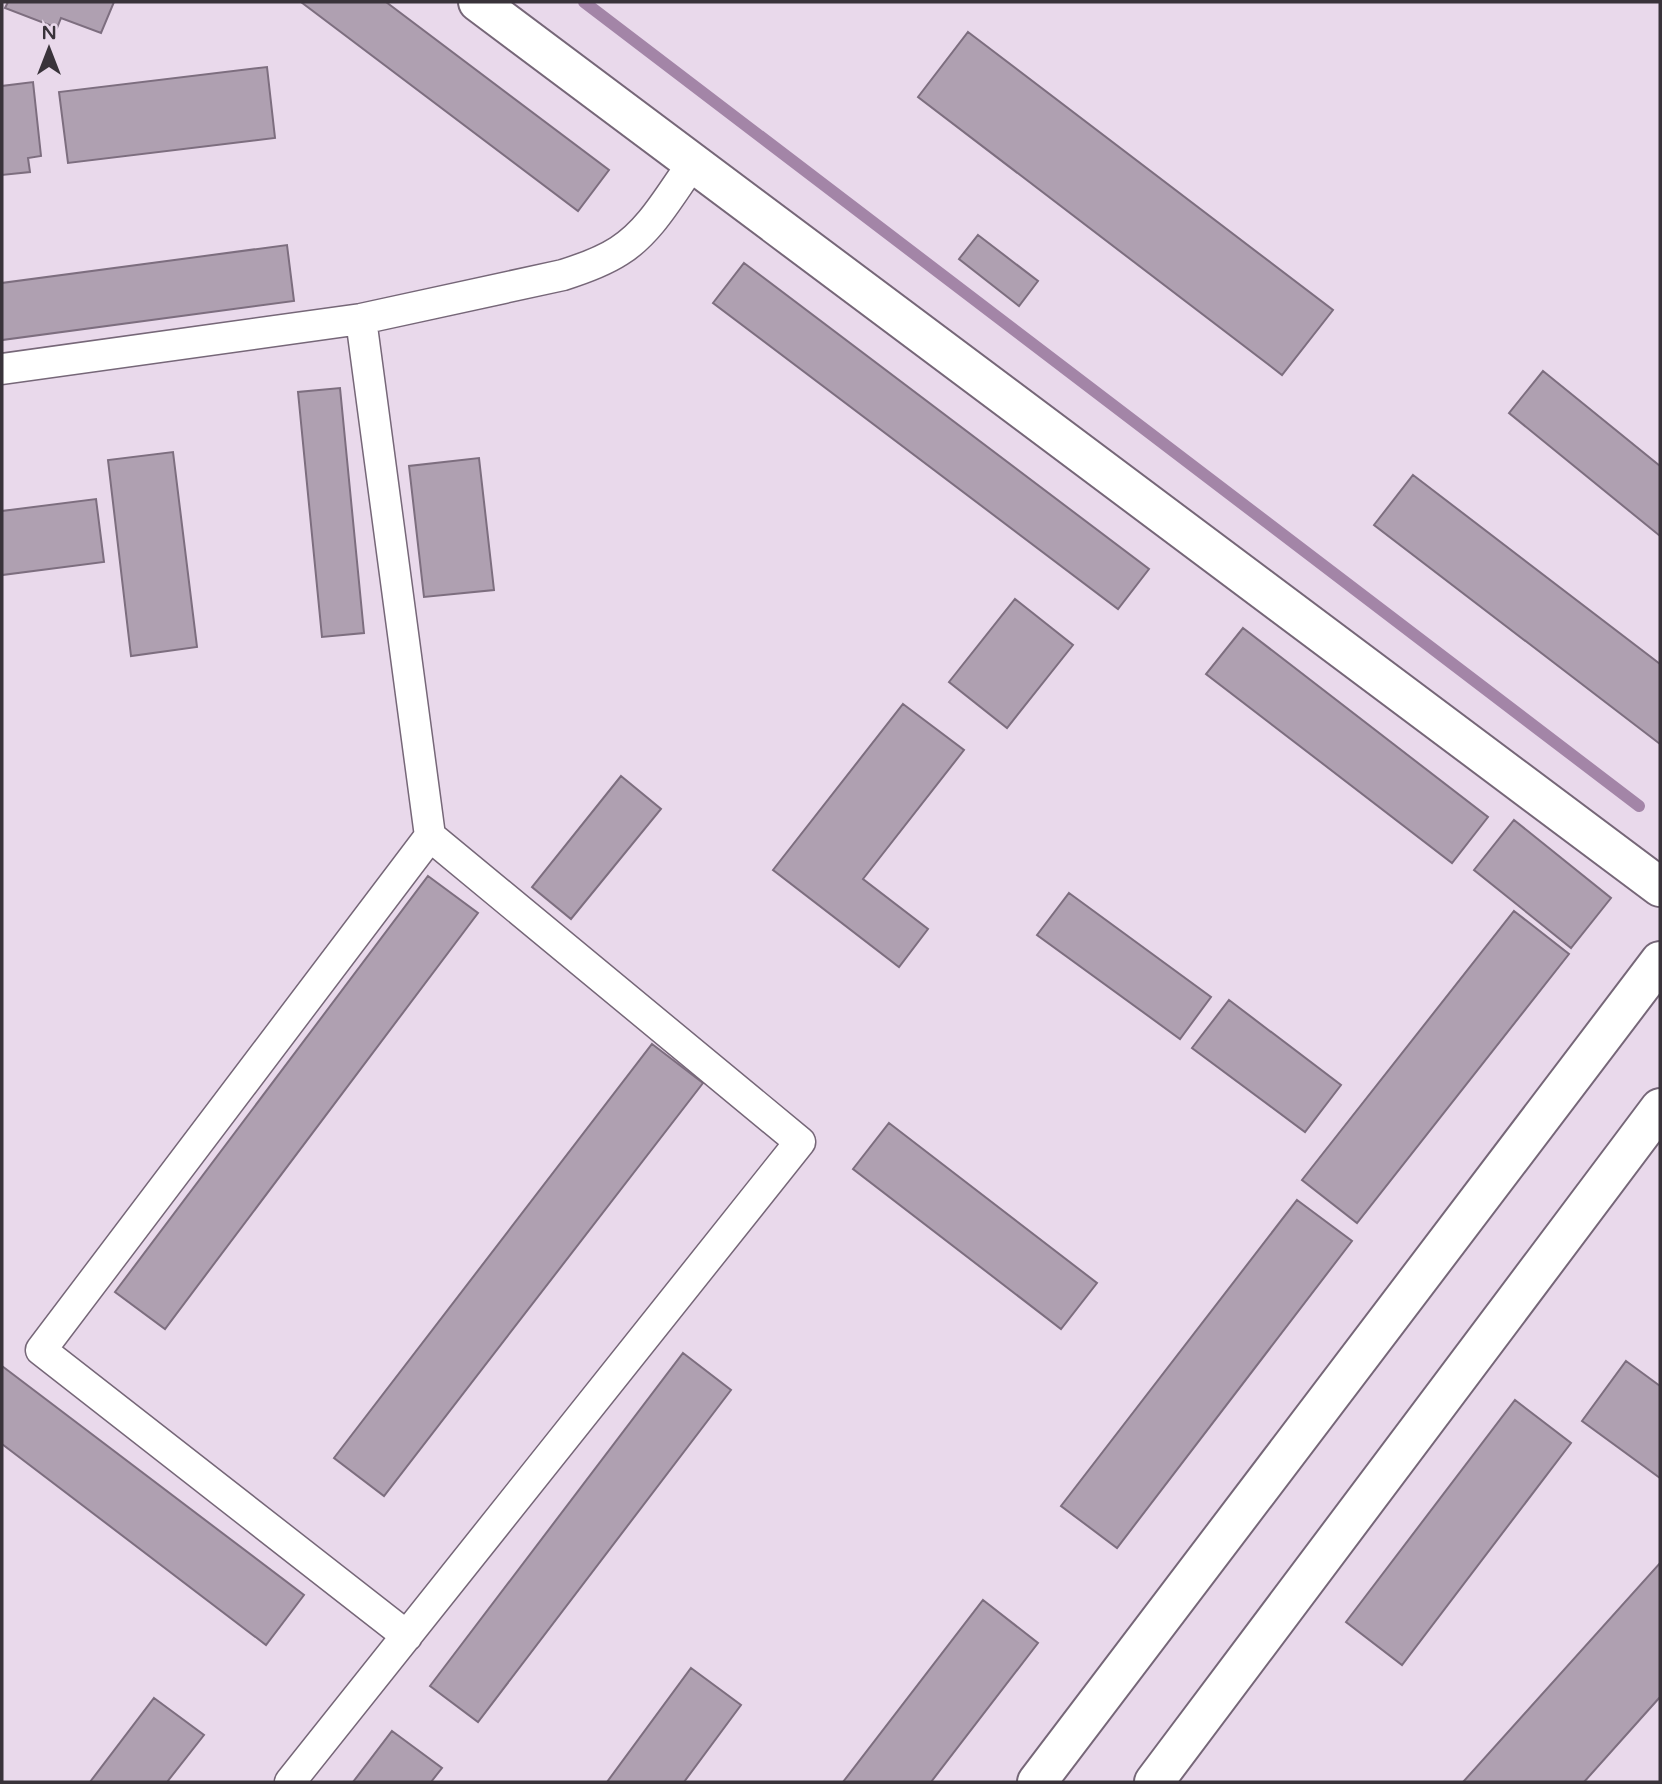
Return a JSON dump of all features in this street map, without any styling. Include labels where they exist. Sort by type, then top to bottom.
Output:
[{"type":"main road","points":[[478,2],[1660,887]]},
{"type":"main road","points":[[1037,1782],[1655,979]]},
{"type":"main road","points":[[1154,1782],[1660,1108]]},
{"type":"street","points":[[2,369],[361,319],[516,287],[588,267],[619,251],[644,230],[693,163]]},
{"type":"street","points":[[290,1782],[800,1142],[430,836],[361,319]]},
{"type":"street","points":[[407,1636],[41,1350],[430,836]]},
{"type":"building","points":[[8,2],[114,2],[101,33],[61,18],[57,28],[5,8]]},
{"type":"building","points":[[301,2],[386,2],[609,170],[578,211]]},
{"type":"building","points":[[968,32],[1333,310],[1282,375],[918,97]]},
{"type":"building","points":[[267,67],[275,138],[68,163],[59,92]]},
{"type":"building","points":[[33,82],[41,156],[28,158],[30,172],[2,175],[2,86]]},
{"type":"building","points":[[978,235],[1038,281],[1019,306],[959,259]]},
{"type":"building","points":[[287,245],[294,301],[2,340],[2,283]]},
{"type":"building","points":[[744,263],[1149,569],[1118,609],[713,303]]},
{"type":"building","points":[[1543,371],[1660,466],[1660,536],[1509,413]]},
{"type":"building","points":[[340,388],[364,633],[322,637],[298,392]]},
{"type":"building","points":[[173,452],[197,647],[131,656],[108,460]]},
{"type":"building","points":[[479,458],[494,590],[424,597],[409,466]]},
{"type":"building","points":[[1413,475],[1660,664],[1660,744],[1374,525]]},
{"type":"building","points":[[96,499],[104,562],[2,575],[2,511]]},
{"type":"building","points":[[1015,599],[1073,645],[1007,728],[949,682]]},
{"type":"building","points":[[1243,628],[1488,817],[1452,863],[1206,674]]},
{"type":"building","points":[[903,704],[964,750],[863,879],[928,929],[899,967],[773,870]]},
{"type":"building","points":[[621,776],[661,809],[571,919],[532,887]]},
{"type":"building","points":[[1514,820],[1611,898],[1571,948],[1474,870]]},
{"type":"building","points":[[428,876],[478,913],[165,1329],[115,1292]]},
{"type":"building","points":[[1069,893],[1211,997],[1180,1039],[1037,935]]},
{"type":"building","points":[[1514,911],[1569,954],[1357,1223],[1302,1180]]},
{"type":"building","points":[[1229,1000],[1341,1085],[1305,1132],[1192,1048]]},
{"type":"building","points":[[652,1044],[703,1083],[384,1496],[334,1458]]},
{"type":"building","points":[[889,1123],[1097,1283],[1061,1329],[853,1169]]},
{"type":"building","points":[[1297,1200],[1352,1241],[1117,1548],[1061,1506]]},
{"type":"building","points":[[683,1353],[731,1390],[478,1722],[430,1686]]},
{"type":"building","points":[[1626,1361],[1660,1386],[1660,1478],[1582,1421]]},
{"type":"building","points":[[2,1366],[304,1595],[266,1645],[2,1444]]},
{"type":"building","points":[[1515,1400],[1571,1443],[1402,1665],[1346,1622]]},
{"type":"building","points":[[1660,1563],[1660,1697],[1584,1782],[1463,1782]]},
{"type":"building","points":[[983,1600],[1038,1643],[931,1782],[843,1782]]},
{"type":"building","points":[[691,1668],[741,1705],[684,1782],[607,1782]]},
{"type":"building","points":[[154,1698],[204,1735],[167,1782],[90,1782]]},
{"type":"building","points":[[392,1731],[442,1768],[431,1782],[353,1782]]},
{"type":"waterway","points":[[584,2],[1639,806]]}]
